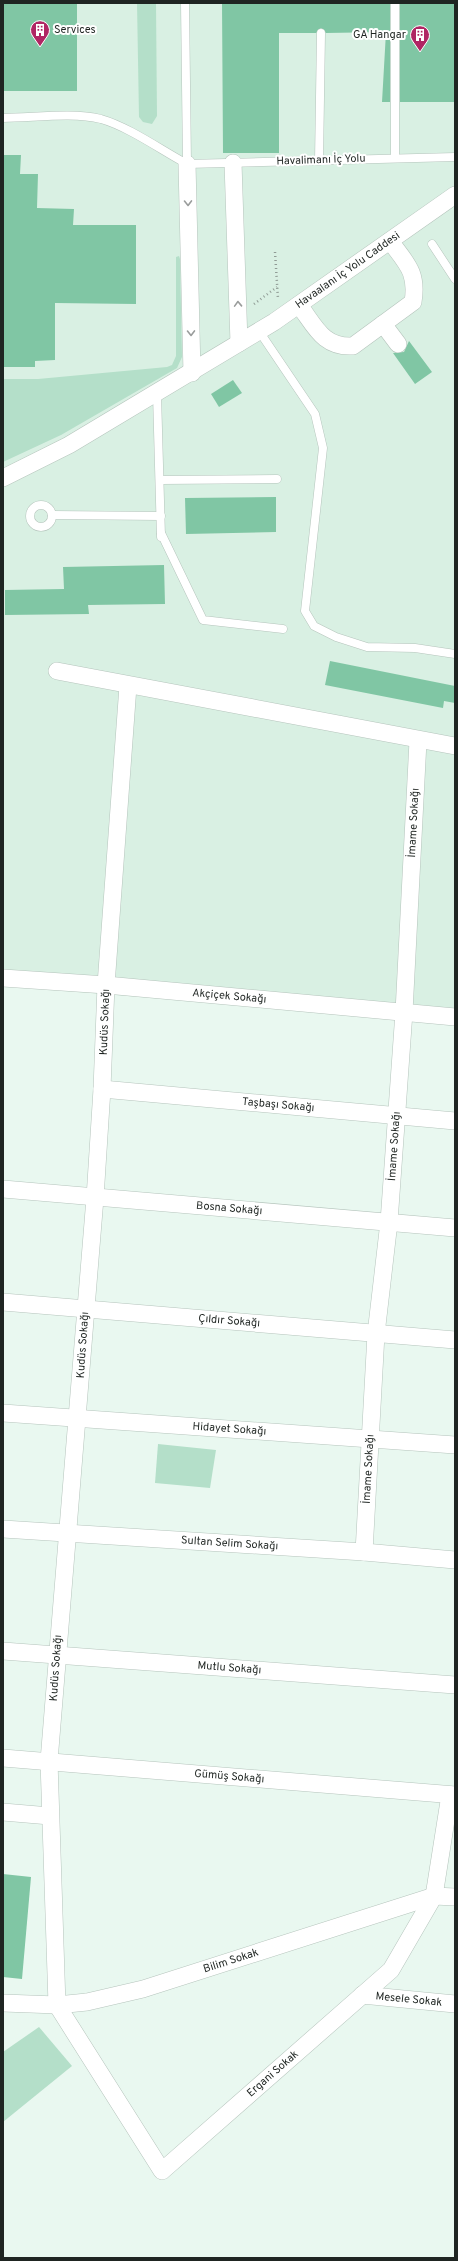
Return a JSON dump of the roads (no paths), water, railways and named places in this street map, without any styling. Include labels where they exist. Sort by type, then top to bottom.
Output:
[{"type":"street","points":[[233,163],[240,343]]},
{"type":"street","points":[[187,164],[192,373]]},
{"type":"street","name":"Havaalanı İç Yolu Caddesi","points":[[3,478],[69,445],[157,394],[240,343],[299,305],[455,195]]},
{"type":"street","points":[[299,305],[325,340],[342,347],[353,346],[413,302],[416,286],[409,267],[390,241]]},
{"type":"street","points":[[383,324],[398,344]]},
{"type":"street","points":[[57,671],[128,686],[418,741],[455,746]]},
{"type":"street","name":"Kudüs Sokağı","points":[[57,2005],[49,1761],[56,1655],[95,1198],[102,1089],[106,985],[128,686]]},
{"type":"street","name":"İmame Sokağı","points":[[364,1552],[376,1334],[389,1222],[395,1116],[404,1012],[418,741]]},
{"type":"street","name":"Akçiçek Sokağı","points":[[3,978],[106,985],[455,1017]]},
{"type":"street","name":"Taşbaşı Sokağı","points":[[102,1089],[455,1121]]},
{"type":"street","name":"Bosna Sokağı","points":[[3,1189],[455,1228]]},
{"type":"street","name":"Çıldır Sokağı","points":[[3,1302],[455,1340]]},
{"type":"street","name":"Hidayet Sokağı","points":[[3,1413],[455,1445]]},
{"type":"street","name":"Sultan Selim Sokağı","points":[[3,1529],[364,1552],[455,1560]]},
{"type":"street","name":"Mutlu Sokağı","points":[[3,1651],[455,1684]]},
{"type":"street","name":"Gümüş Sokağı","points":[[3,1758],[452,1795]]},
{"type":"street","name":"Ergani Sokak","points":[[57,2005],[162,2171],[391,1970],[434,1896],[452,1795]]},
{"type":"street","points":[[3,1812],[50,1816]]},
{"type":"street","name":"Bilim Sokak","points":[[3,2003],[57,2005],[87,2002],[143,1989],[434,1896],[455,1897]]},
{"type":"street","name":"Mesele Sokak","points":[[362,1995],[455,2004]]},
{"type":"lane","points":[[185,3],[187,164]]},
{"type":"lane","points":[[395,3],[395,158]]},
{"type":"lane","points":[[319,161],[321,33]]},
{"type":"lane","points":[[3,118],[85,117],[102,120],[123,128],[187,164]]},
{"type":"lane","name":"Havalimanı İç Yolu","points":[[187,164],[455,157]]},
{"type":"lane","points":[[432,244],[455,278]]},
{"type":"lane","points":[[259,331],[315,414],[323,448],[305,611],[314,626],[336,637],[367,647],[414,648],[455,654]]},
{"type":"lane","points":[[157,394],[162,546]]},
{"type":"lane","points":[[160,480],[277,479]]},
{"type":"lane","points":[[52,515],[161,516]]},
{"type":"lane","points":[[161,533],[204,620],[283,630]]},
{"type":"place","name":"Services","points":[[40,47]]},
{"type":"place","name":"GA Hangar","points":[[420,52]]}]
